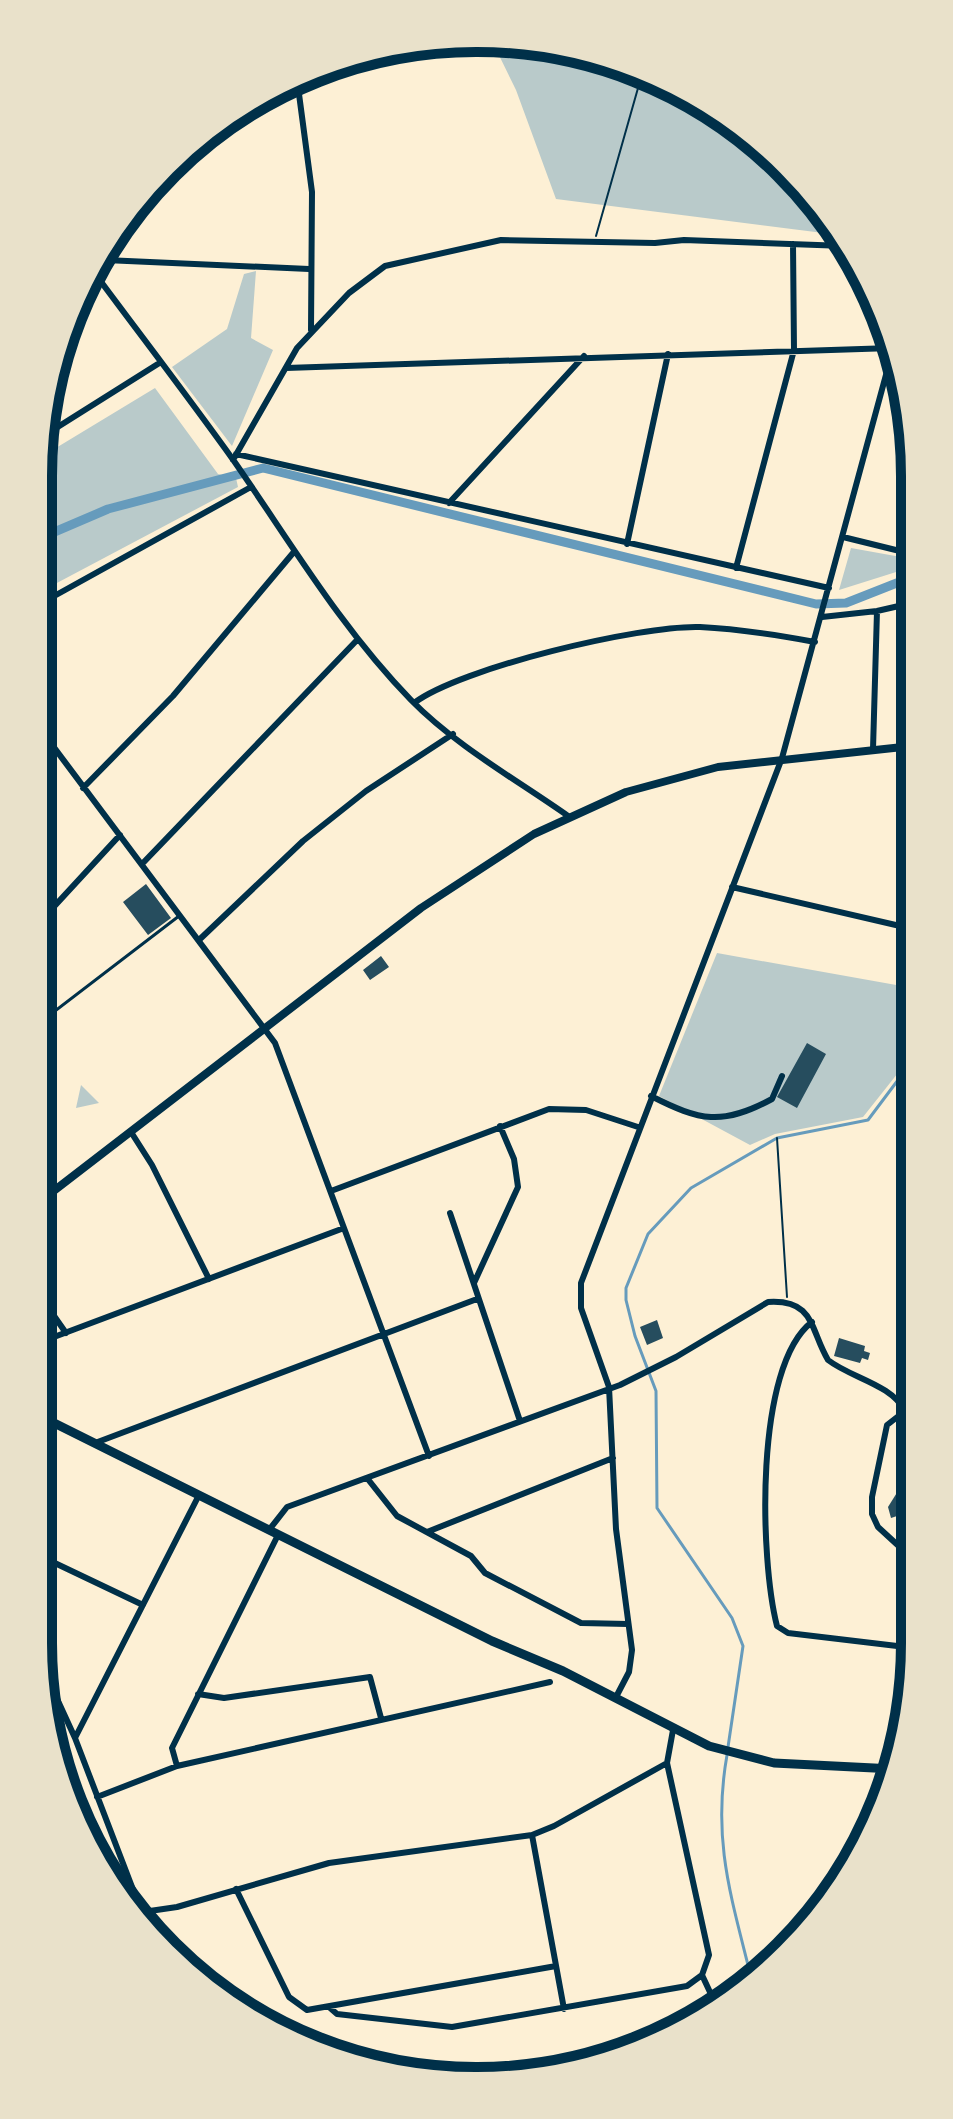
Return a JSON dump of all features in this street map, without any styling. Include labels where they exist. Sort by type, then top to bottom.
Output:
[{"type":"main road","points":[[52,1192],[470,873],[568,816],[661,781],[782,758],[901,747]]},
{"type":"main road","points":[[52,1422],[274,1533],[616,1697],[673,1730],[734,1753],[806,1766],[881,1771]]},
{"type":"street","points":[[299,91],[312,192],[309,269],[311,332]]},
{"type":"street","points":[[236,460],[286,368],[311,332],[368,277],[393,263],[501,240],[832,245]]},
{"type":"street","points":[[736,568],[794,350],[793,244]]},
{"type":"street","points":[[112,259],[309,269]]},
{"type":"street","points":[[100,281],[236,460],[293,553],[358,639],[414,703],[568,816]]},
{"type":"street","points":[[286,368],[584,356],[881,349]]},
{"type":"street","points":[[627,544],[668,354]]},
{"type":"street","points":[[449,503],[584,356]]},
{"type":"street","points":[[55,429],[161,362]]},
{"type":"street","points":[[616,1697],[632,1663],[616,1529],[609,1387],[581,1308],[581,1283],[638,1127],[782,758],[887,368]]},
{"type":"street","points":[[236,460],[449,503],[828,591]]},
{"type":"street","points":[[52,597],[249,484]]},
{"type":"street","points":[[843,537],[901,551]]},
{"type":"street","points":[[83,788],[173,696],[293,553]]},
{"type":"street","points":[[822,617],[901,606]]},
{"type":"street","points":[[873,749],[877,611]]},
{"type":"street","points":[[414,703],[453,681],[625,636],[697,627],[815,642]]},
{"type":"street","points":[[142,864],[358,639]]},
{"type":"street","points":[[199,940],[324,824],[366,791],[453,734]]},
{"type":"street","points":[[52,748],[275,1043],[429,1456]]},
{"type":"street","points":[[52,909],[120,835]]},
{"type":"street","points":[[732,887],[901,926]]},
{"type":"street","points":[[651,1096],[701,1118],[734,1116],[772,1099],[782,1076]]},
{"type":"street","points":[[331,1191],[500,1126],[561,1107],[586,1110],[638,1127]]},
{"type":"street","points":[[474,1283],[518,1187],[514,1159],[500,1126]]},
{"type":"street","points":[[131,1132],[152,1165],[209,1279]]},
{"type":"street","points":[[450,1213],[520,1421]]},
{"type":"street","points":[[52,1338],[344,1228]]},
{"type":"street","points":[[95,1443],[477,1299]]},
{"type":"street","points":[[177,1766],[172,1748],[287,1507],[641,1376],[768,1302],[787,1302],[803,1310],[812,1322],[828,1360],[866,1379],[901,1404]]},
{"type":"street","points":[[52,1313],[66,1333]]},
{"type":"street","points":[[812,1322],[794,1340],[775,1399],[765,1486],[765,1547],[777,1626],[788,1633],[901,1646]]},
{"type":"street","points":[[901,1414],[887,1425],[872,1497],[872,1514],[878,1527],[901,1548]]},
{"type":"street","points":[[427,1532],[613,1458]]},
{"type":"street","points":[[367,1478],[397,1516],[471,1556],[485,1573],[581,1623],[628,1624]]},
{"type":"street","points":[[75,1738],[199,1495]]},
{"type":"street","points":[[52,1562],[143,1605]]},
{"type":"street","points":[[198,1694],[224,1698],[370,1677],[381,1718]]},
{"type":"street","points":[[97,1797],[177,1766],[550,1682]]},
{"type":"street","points":[[56,1696],[75,1738],[129,1885]]},
{"type":"street","points":[[329,2007],[337,2014],[452,2027],[687,1986],[702,1975],[709,1955],[667,1763],[673,1730]]},
{"type":"street","points":[[148,1911],[329,1863],[532,1835],[667,1763]]},
{"type":"street","points":[[532,1835],[564,2009]]},
{"type":"street","points":[[236,1889],[289,1997],[300,2008],[329,2007],[556,1966]]},
{"type":"street","points":[[702,1975],[711,1995]]},
{"type":"lane","points":[[52,1013],[179,916]]},
{"type":"path","points":[[595,241],[639,84]]},
{"type":"path","points":[[777,1138],[787,1302]]},
{"type":"shaded area","points":[[498,53],[559,60],[639,84],[689,109],[735,140],[777,176],[823,233],[556,199],[516,90]]},
{"type":"shaded area","points":[[256,271],[251,338],[273,350],[232,446],[172,367],[227,329],[244,274]]},
{"type":"shaded area","points":[[155,388],[218,474],[236,478],[238,487],[52,586],[53,450]]},
{"type":"shaded area","points":[[851,548],[901,557],[901,570],[839,590]]},
{"type":"shaded area","points":[[717,953],[901,986],[901,1069],[863,1117],[775,1134],[750,1145],[659,1096]]},
{"type":"shaded area","points":[[81,1085],[99,1103],[76,1108]]},
{"type":"building","points":[[146,884],[171,918],[148,935],[123,902]]},
{"type":"building","points":[[381,956],[389,967],[370,980],[363,970]]},
{"type":"building","points":[[807,1043],[826,1054],[797,1108],[777,1097]]},
{"type":"building","points":[[657,1320],[663,1338],[647,1345],[640,1327]]},
{"type":"building","points":[[839,1338],[865,1346],[864,1351],[870,1353],[868,1360],[862,1358],[860,1363],[834,1356]]},
{"type":"building","points":[[901,1490],[901,1513],[891,1518],[888,1507]]},
{"type":"waterway","points":[[52,533],[108,509],[263,468],[816,604],[846,603],[901,581]]},
{"type":"waterway","points":[[728,1747],[743,1646],[732,1618],[657,1508],[656,1391],[635,1336],[626,1288],[648,1234],[691,1188],[777,1138],[868,1120],[901,1076]]},
{"type":"waterway","points":[[727,1755],[723,1786],[723,1841],[731,1894],[749,1968]]}]
